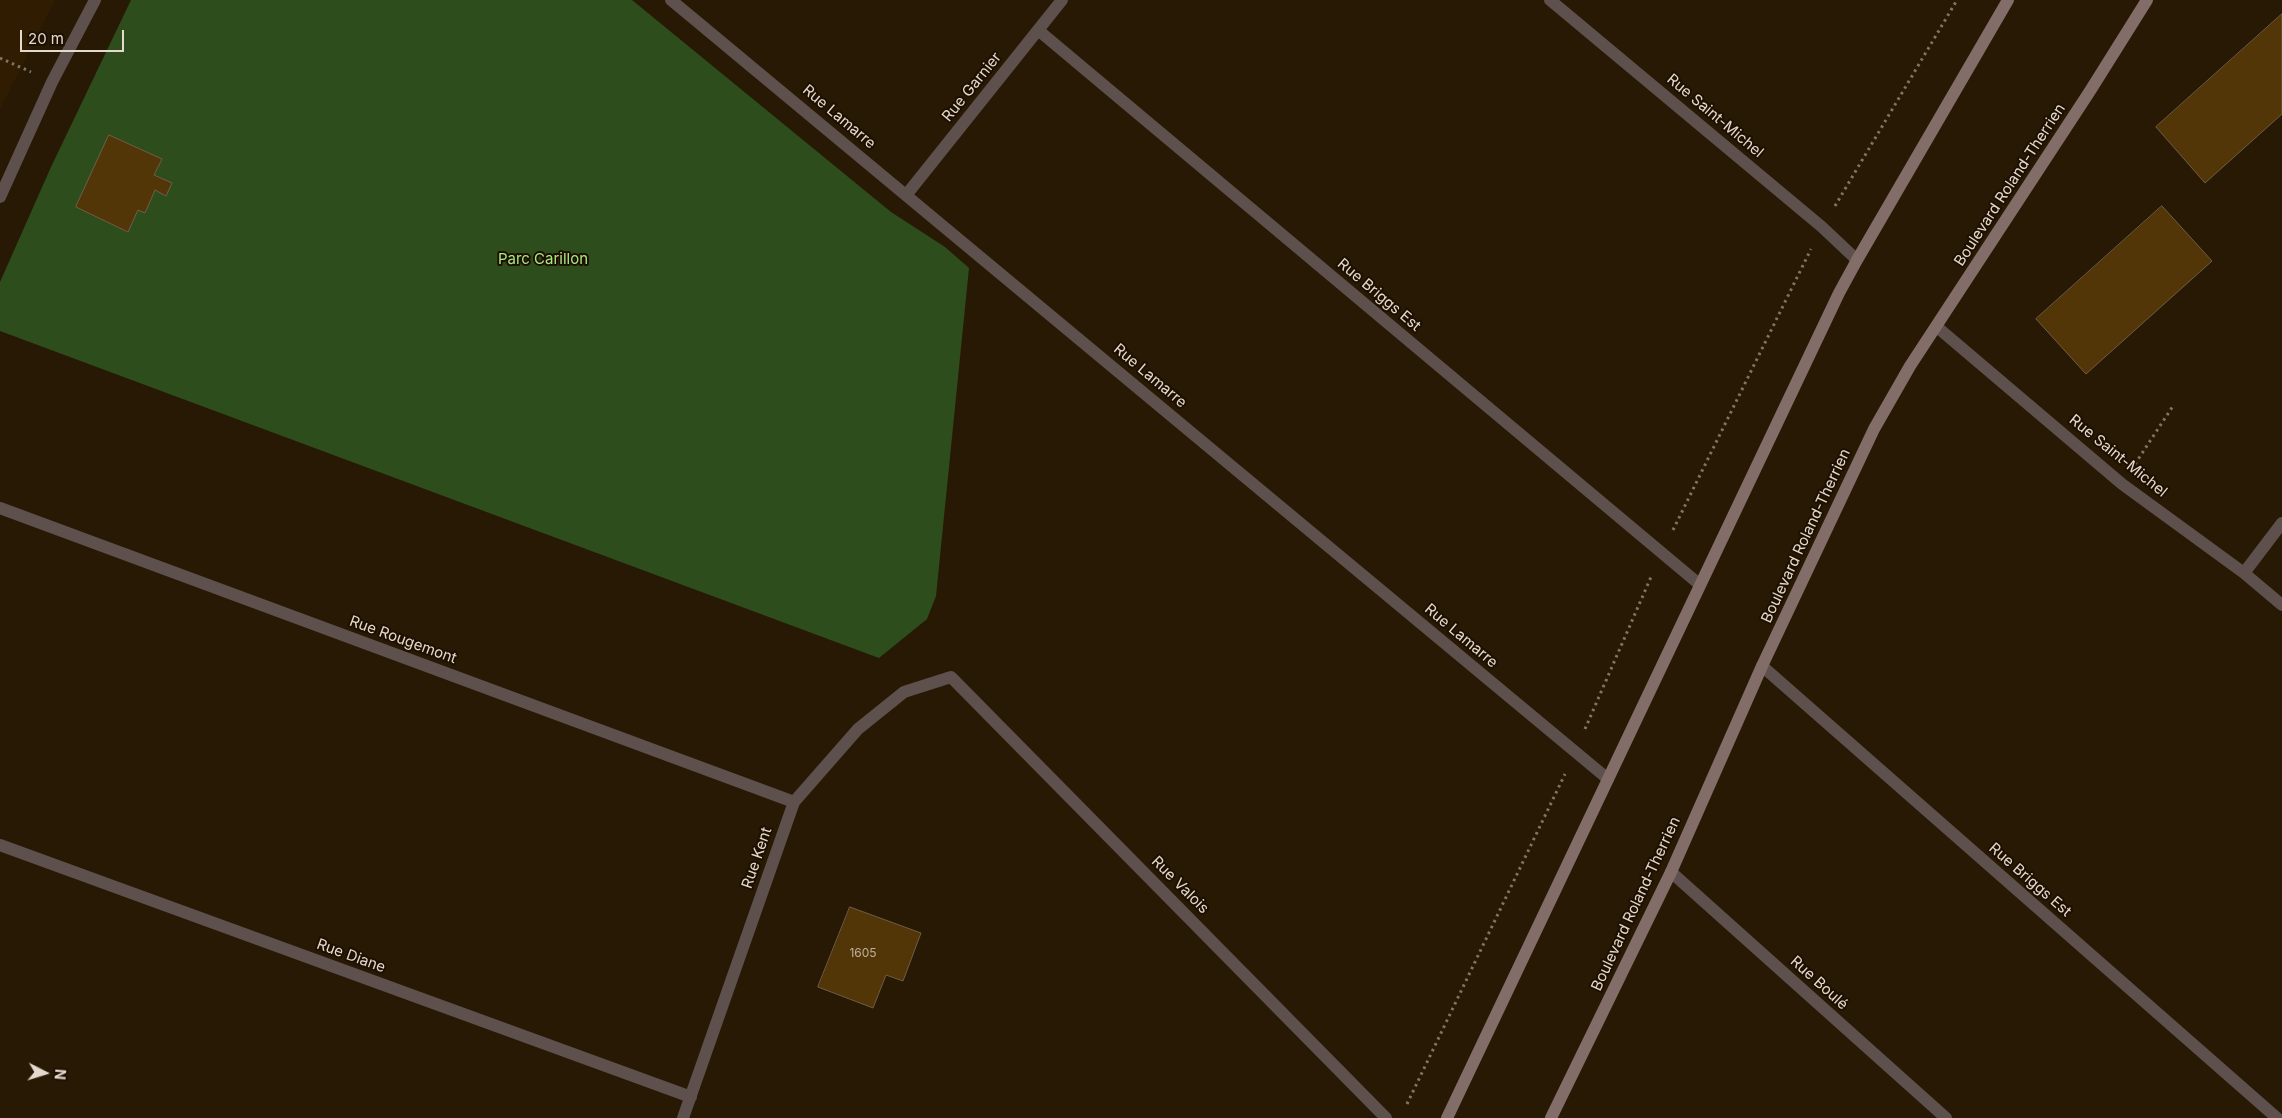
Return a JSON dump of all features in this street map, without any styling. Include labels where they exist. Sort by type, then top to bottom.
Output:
[{"type":"main road","points":[[1447,1118],[1699,584],[1857,260],[2008,0]]},
{"type":"main road","name":"Boulevard Roland-Therrien","points":[[1551,1118],[1671,872],[1762,666],[1874,429],[1910,366],[2147,0]]},
{"type":"street","points":[[0,197],[52,82],[95,0]]},
{"type":"street","name":"Rue Lamarre","points":[[671,0],[907,194],[1608,779]]},
{"type":"street","name":"Rue Garnier","points":[[907,194],[1062,0]]},
{"type":"street","name":"Rue Saint-Michel","points":[[1550,0],[1822,227],[1857,260]]},
{"type":"street","name":"Rue Briggs Est","points":[[1038,30],[1699,584]]},
{"type":"street","name":"Rue Saint-Michel","points":[[1937,327],[2122,484],[2244,573],[2282,605]]},
{"type":"street","name":"Rue Rougemont","points":[[0,508],[794,802]]},
{"type":"street","points":[[2244,573],[2282,523]]},
{"type":"street","name":"Rue Briggs Est","points":[[1762,666],[2276,1118]]},
{"type":"street","name":"Rue Kent","points":[[683,1118],[794,802],[858,729],[896,698],[904,692],[926,683],[951,676]]},
{"type":"street","name":"Rue Valois","points":[[951,676],[1386,1118]]},
{"type":"street","name":"Rue Diane","points":[[0,845],[690,1097]]},
{"type":"street","name":"Rue Boulé","points":[[1671,872],[1946,1118]]},
{"type":"path","points":[[0,58],[52,82]]},
{"type":"path","points":[[2122,484],[2173,406]]},
{"type":"shaded area","points":[[0,0],[55,0],[0,109]]},
{"type":"green space","name":"Parc Carillon","points":[[131,0],[632,0],[891,212],[945,247],[969,268],[936,596],[927,619],[879,658],[0,331],[0,282],[51,167]]},
{"type":"building","points":[[2282,14],[2282,114],[2205,183],[2156,127]]},
{"type":"building","points":[[109,135],[162,159],[154,175],[172,183],[166,196],[155,190],[145,213],[138,210],[128,232],[76,207]]},
{"type":"building","points":[[2162,206],[2212,261],[2086,374],[2036,319]]},
{"type":"building","points":[[850,907],[921,933],[903,981],[886,975],[873,1008],[818,987]]}]
